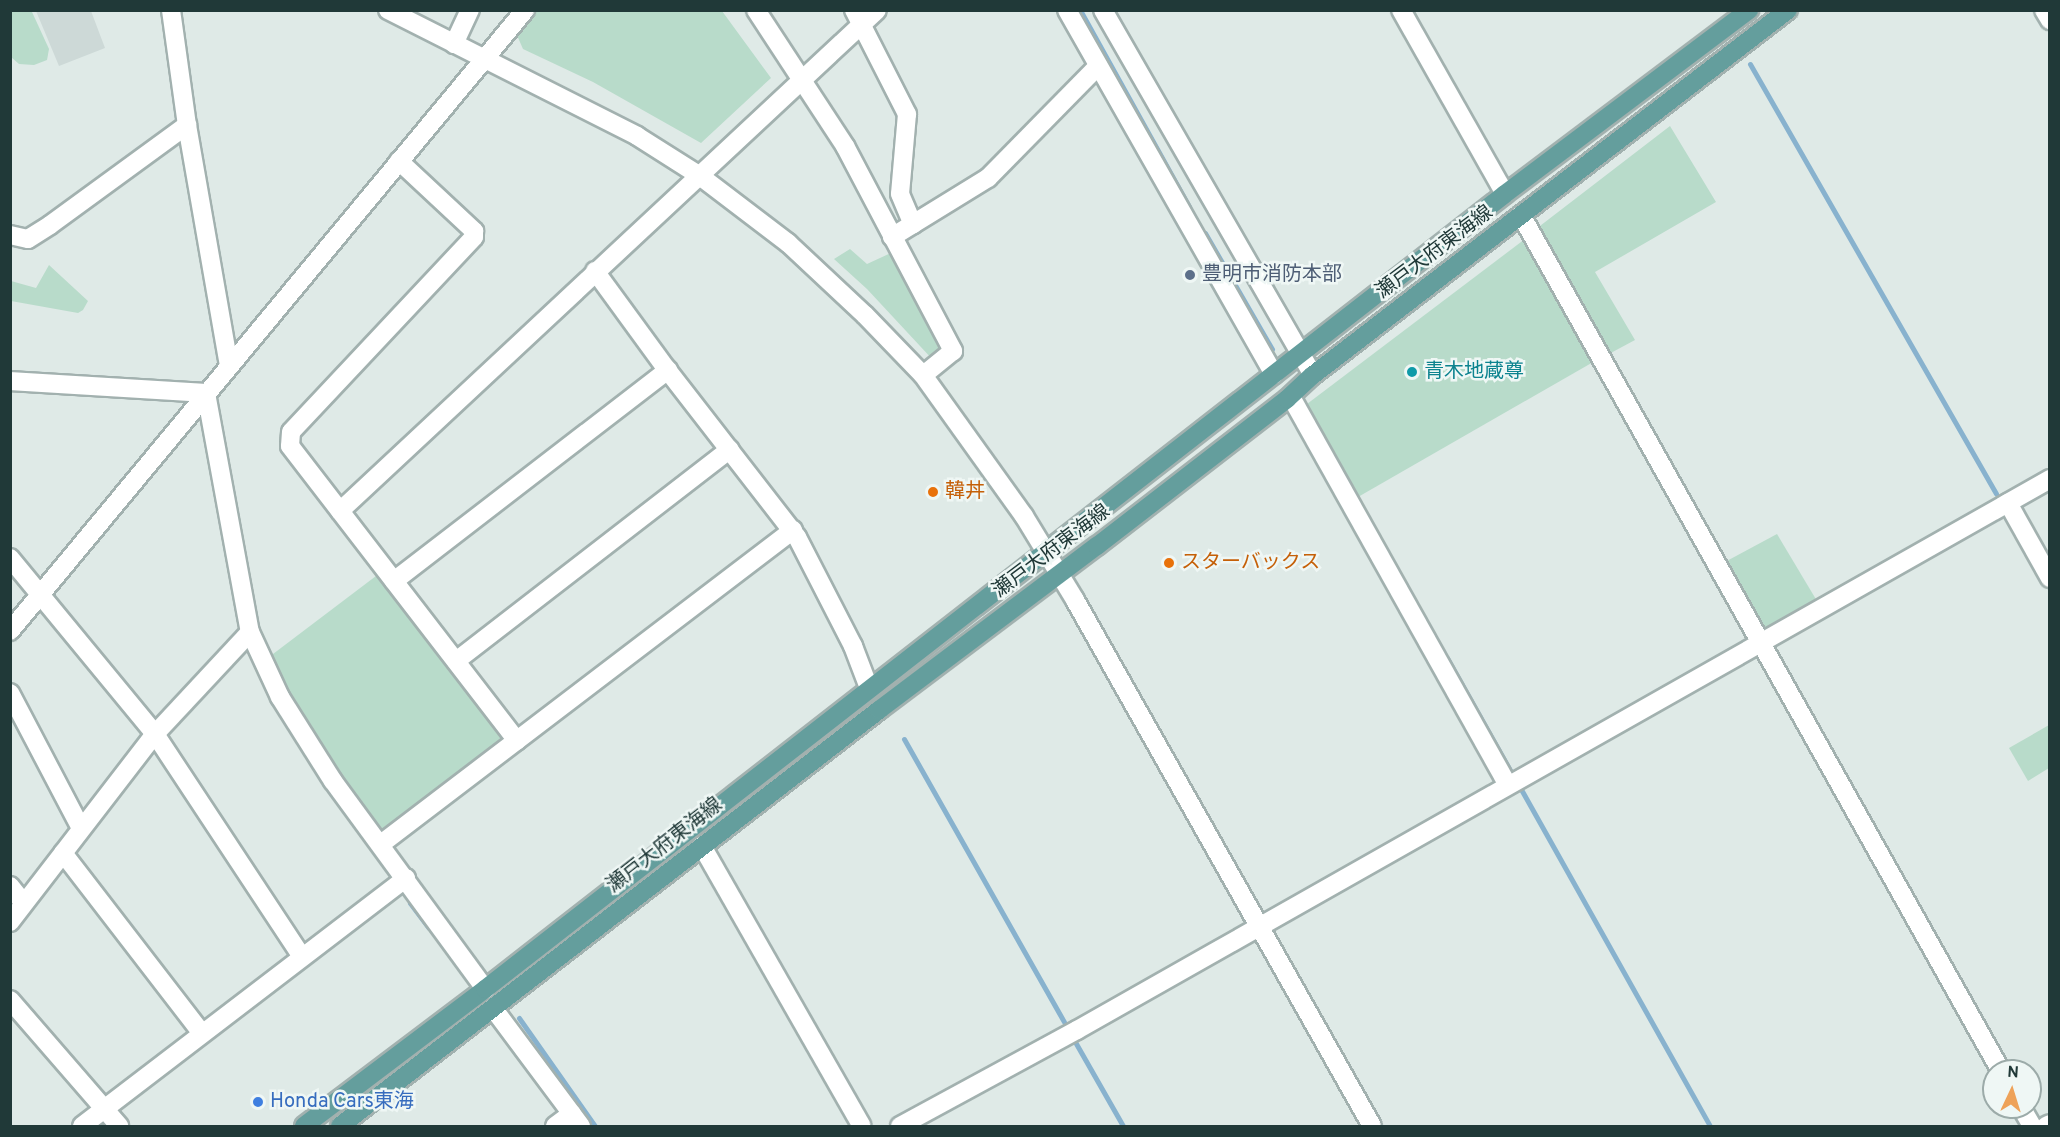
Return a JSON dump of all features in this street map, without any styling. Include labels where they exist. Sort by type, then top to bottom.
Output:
[{"type":"main road","name":"瀬戸大府東海線","points":[[340,1126],[702,846],[1291,397],[1313,375],[1788,10]]},
{"type":"main road","name":"瀬戸大府東海線","points":[[304,1126],[485,989],[1299,353],[1738,14]]},
{"type":"street","points":[[171,10],[187,125],[229,365]]},
{"type":"street","points":[[388,10],[637,136],[700,176],[788,243],[865,315],[922,375],[1001,481],[1060,575],[1372,1126]]},
{"type":"street","points":[[454,44],[470,10]]},
{"type":"street","points":[[10,631],[399,161],[486,60],[525,10]]},
{"type":"street","points":[[756,10],[845,146],[953,351],[922,375]]},
{"type":"street","points":[[340,511],[801,81],[858,18],[877,10]]},
{"type":"street","points":[[1067,10],[1274,374]]},
{"type":"street","points":[[1104,10],[1313,375]]},
{"type":"street","points":[[1401,10],[1505,194]]},
{"type":"street","points":[[2044,10],[2049,20]]},
{"type":"street","points":[[858,18],[908,114],[900,194],[913,224]]},
{"type":"street","points":[[892,237],[988,178],[1098,66]]},
{"type":"street","points":[[10,235],[28,239],[187,125]]},
{"type":"street","points":[[399,161],[474,231],[474,237],[291,432],[290,446],[517,741]]},
{"type":"street","points":[[1188,222],[1216,208]]},
{"type":"street","points":[[1521,216],[1994,1059]]},
{"type":"street","points":[[595,271],[668,370],[793,530],[853,646],[869,688]]},
{"type":"street","points":[[394,581],[668,370]]},
{"type":"street","points":[[10,381],[206,393]]},
{"type":"street","points":[[206,393],[250,632],[280,697],[333,781],[485,989]]},
{"type":"street","points":[[1291,397],[1507,784]]},
{"type":"street","points":[[456,661],[729,449]]},
{"type":"street","points":[[900,1126],[1258,927],[2049,479]]},
{"type":"street","points":[[2008,503],[2049,578]]},
{"type":"street","points":[[381,844],[793,530]]},
{"type":"street","points":[[10,558],[155,734],[302,957]]},
{"type":"street","points":[[10,922],[155,734],[250,632]]},
{"type":"street","points":[[10,693],[81,828]]},
{"type":"street","points":[[702,846],[862,1126]]},
{"type":"street","points":[[63,853],[201,1032]]},
{"type":"street","points":[[82,1126],[201,1032],[406,878]]},
{"type":"street","points":[[10,886],[24,903]]},
{"type":"street","points":[[10,1000],[119,1126]]},
{"type":"street","points":[[494,1008],[576,1120],[555,1126]]},
{"type":"shaded area","points":[[36,11],[91,11],[105,48],[59,66]]},
{"type":"green space","points":[[22,10],[32,12],[49,49],[47,60],[34,65],[19,64],[11,57],[11,12]]},
{"type":"green space","points":[[535,11],[722,11],[771,78],[701,143],[593,82],[523,49],[516,33]]},
{"type":"green space","points":[[1670,126],[1716,202],[1595,272],[1635,340],[1607,355],[1536,229]]},
{"type":"green space","points":[[1525,239],[1595,361],[1358,497],[1307,404]]},
{"type":"green space","points":[[850,249],[867,264],[893,252],[946,348],[933,360],[867,289],[834,259]]},
{"type":"green space","points":[[49,265],[88,301],[83,310],[78,313],[11,301],[11,281],[36,288]]},
{"type":"green space","points":[[1777,534],[1817,601],[1767,629],[1763,627],[1723,563]]},
{"type":"green space","points":[[376,576],[384,577],[503,731],[502,740],[387,830],[377,829],[287,696],[272,663],[273,654]]},
{"type":"green space","points":[[2049,725],[2049,768],[2028,781],[2009,748]]},
{"type":"waterway","points":[[1080,10],[1189,207]]},
{"type":"waterway","points":[[1750,64],[1996,494]]},
{"type":"waterway","points":[[1205,233],[1272,349]]},
{"type":"waterway","points":[[1447,658],[1511,772]]},
{"type":"waterway","points":[[904,739],[1064,1022]]},
{"type":"waterway","points":[[1522,791],[1710,1126]]},
{"type":"waterway","points":[[410,903],[429,928]]},
{"type":"waterway","points":[[519,1018],[595,1126]]},
{"type":"waterway","points":[[1074,1040],[1123,1126]]},
{"type":"place","name":"豊明市消防本部","points":[[1190,275]]},
{"type":"place","name":"青木地蔵尊","points":[[1412,372]]},
{"type":"place","name":"韓丼","points":[[933,492]]},
{"type":"place","name":"スターバックス","points":[[1169,563]]},
{"type":"place","name":"Honda Cars東海","points":[[258,1102]]}]
